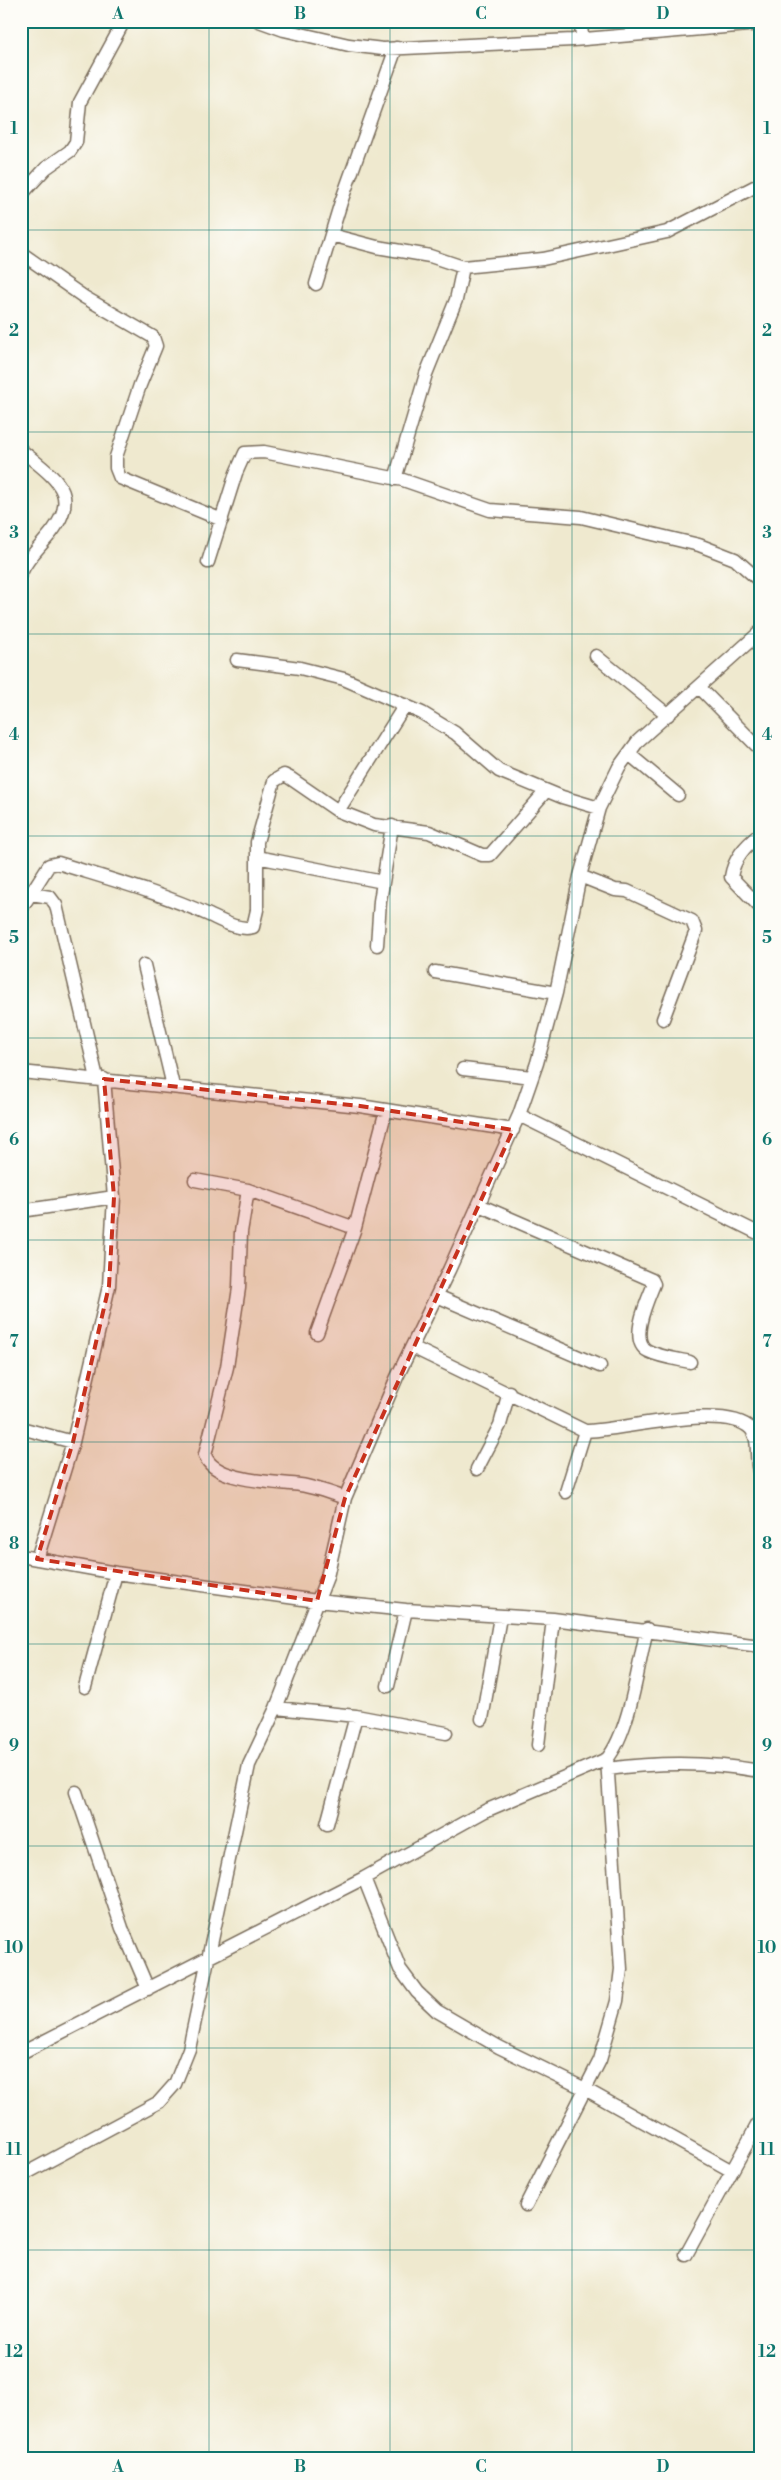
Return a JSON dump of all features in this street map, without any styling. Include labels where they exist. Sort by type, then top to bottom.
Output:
[{"type":"street","points":[[21,195],[46,168],[70,151],[76,142],[80,102],[124,21]]},
{"type":"street","points":[[581,21],[582,39]]},
{"type":"street","points":[[266,22],[284,30],[349,45],[396,48],[582,39],[760,24]]},
{"type":"street","points":[[316,284],[340,202],[396,48]]},
{"type":"street","points":[[331,235],[377,247],[430,256],[463,267],[543,258],[651,237],[667,232],[760,184]]},
{"type":"street","points":[[21,253],[84,297],[152,337],[156,346],[140,385],[116,457],[116,468],[120,478],[222,520]]},
{"type":"street","points":[[395,479],[426,374],[456,300],[463,267]]},
{"type":"street","points":[[21,450],[50,474],[64,490],[65,511],[52,533],[26,562],[21,573]]},
{"type":"street","points":[[208,562],[246,453],[264,452],[395,479],[490,510],[581,517],[699,545],[735,559],[760,581]]},
{"type":"street","points":[[21,2176],[159,2102],[175,2084],[188,2049],[249,1765],[276,1708],[326,1576],[345,1498],[519,1115],[556,993],[580,876],[599,808],[619,767],[638,741],[700,688],[760,632]]},
{"type":"street","points":[[596,656],[668,715]]},
{"type":"street","points":[[237,660],[300,668],[344,679],[422,713],[455,733],[499,771],[546,791],[599,808]]},
{"type":"street","points":[[700,688],[760,749]]},
{"type":"street","points":[[338,811],[405,705]]},
{"type":"street","points":[[629,754],[678,796]]},
{"type":"street","points":[[21,909],[48,865],[58,863],[177,900],[219,920],[245,929],[253,927],[256,923],[257,842],[274,781],[278,777],[290,778],[338,811],[374,825],[429,832],[482,855],[490,855],[546,791]]},
{"type":"street","points":[[378,945],[383,882],[392,826]]},
{"type":"street","points":[[760,834],[739,854],[733,866],[731,877],[760,907]]},
{"type":"street","points":[[257,858],[383,882]]},
{"type":"street","points":[[580,876],[616,890],[627,891],[692,921],[695,926],[696,931],[663,1019]]},
{"type":"street","points":[[31,894],[50,897],[56,905],[101,1079],[114,1197],[109,1286],[73,1442],[37,1560]]},
{"type":"street","points":[[144,965],[173,1086]]},
{"type":"street","points":[[435,972],[556,993]]},
{"type":"street","points":[[463,1069],[532,1077]]},
{"type":"street","points":[[21,1072],[173,1086],[386,1110],[513,1130]]},
{"type":"street","points":[[317,1333],[355,1228],[386,1110]]},
{"type":"street","points":[[519,1115],[760,1233]]},
{"type":"street","points":[[195,1180],[248,1190],[355,1228]]},
{"type":"street","points":[[248,1190],[241,1232],[239,1288],[227,1367],[205,1455],[207,1462],[217,1470],[268,1484],[302,1485],[345,1498]]},
{"type":"street","points":[[21,1212],[114,1197]]},
{"type":"street","points":[[479,1205],[652,1280],[654,1284],[640,1320],[640,1343],[647,1350],[690,1362]]},
{"type":"street","points":[[436,1296],[600,1366]]},
{"type":"street","points":[[412,1347],[585,1430],[603,1430],[660,1420],[736,1420],[752,1430],[760,1474]]},
{"type":"street","points":[[477,1469],[500,1425],[509,1392]]},
{"type":"street","points":[[21,1428],[73,1442]]},
{"type":"street","points":[[566,1492],[585,1430]]},
{"type":"street","points":[[21,1556],[37,1560],[317,1601],[406,1610],[553,1619],[647,1629],[760,1646]]},
{"type":"street","points":[[85,1687],[116,1572]]},
{"type":"street","points":[[388,1686],[406,1610]]},
{"type":"street","points":[[482,1719],[500,1616]]},
{"type":"street","points":[[538,1744],[553,1619]]},
{"type":"street","points":[[526,2205],[600,2060],[617,2001],[621,1969],[608,1764],[616,1749],[625,1723],[647,1629]]},
{"type":"street","points":[[276,1708],[356,1716],[446,1733]]},
{"type":"street","points":[[327,1824],[356,1716]]},
{"type":"street","points":[[21,2054],[364,1878],[486,1812],[608,1764],[707,1764],[760,1771]]},
{"type":"street","points":[[76,1792],[122,1928],[148,1989]]},
{"type":"street","points":[[364,1878],[400,1969],[417,1992],[437,2011],[499,2047],[585,2089],[732,2171]]},
{"type":"street","points":[[686,2255],[760,2120]]},
{"type":"highlighted area","points":[[104,1079],[360,1106],[513,1130],[345,1498],[317,1601],[37,1559],[73,1442],[109,1286],[114,1197]]}]
